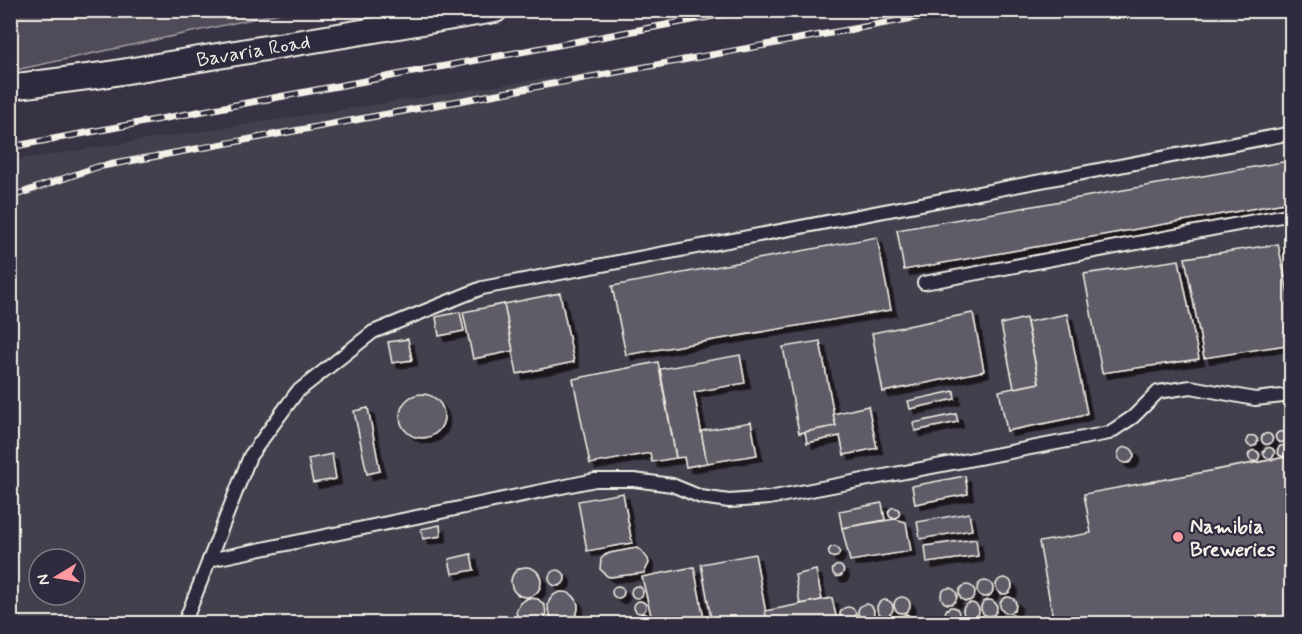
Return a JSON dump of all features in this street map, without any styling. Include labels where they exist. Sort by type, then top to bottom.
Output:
[{"type":"street","name":"Bavaria Road","points":[[10,87],[103,75],[495,10]]},
{"type":"lane","points":[[184,624],[250,456],[297,392],[374,332],[482,288],[1292,134]]},
{"type":"lane","points":[[924,283],[1292,214]]},
{"type":"lane","points":[[209,560],[595,480],[634,480],[672,485],[701,496],[729,501],[769,498],[1109,433],[1133,417],[1158,392],[1191,387],[1255,399],[1292,395]]},
{"type":"shaded area","points":[[11,10],[290,10],[290,11],[11,71]]},
{"type":"shaded area","points":[[981,11],[1291,11],[1291,623],[11,623],[10,164],[22,159]]},
{"type":"building","points":[[1288,161],[1292,180],[1292,200],[1290,202],[904,270],[897,230]]},
{"type":"building","points":[[877,237],[891,310],[626,355],[612,286]]},
{"type":"building","points":[[1278,244],[1292,312],[1292,344],[1204,358],[1185,258]]},
{"type":"building","points":[[1179,260],[1199,359],[1102,373],[1084,274]]},
{"type":"building","points":[[560,293],[574,362],[517,374],[504,304]]},
{"type":"building","points":[[504,304],[513,351],[473,359],[463,312]]},
{"type":"building","points":[[460,312],[464,331],[439,336],[436,317]]},
{"type":"building","points":[[973,313],[984,371],[883,392],[872,333]]},
{"type":"building","points":[[1067,314],[1087,413],[1007,431],[999,391],[1039,383],[1027,322]]},
{"type":"building","points":[[1026,318],[1039,383],[1014,388],[1001,324]]},
{"type":"building","points":[[408,339],[412,360],[392,363],[388,342]]},
{"type":"building","points":[[820,341],[836,426],[799,433],[783,347]]},
{"type":"building","points":[[740,355],[745,383],[694,392],[707,463],[686,467],[684,457],[676,458],[660,369]]},
{"type":"building","points":[[658,362],[676,458],[652,462],[650,453],[590,464],[573,379]]},
{"type":"building","points":[[954,391],[955,399],[910,409],[908,401]]},
{"type":"building","points":[[422,394],[437,401],[444,416],[437,431],[422,438],[407,431],[400,416],[407,401]]},
{"type":"building","points":[[868,406],[877,448],[844,455],[840,436],[807,443],[805,432],[836,426],[833,414]]},
{"type":"building","points":[[368,408],[380,471],[367,474],[354,411]]},
{"type":"building","points":[[956,414],[958,422],[915,431],[913,423]]},
{"type":"building","points":[[751,422],[757,455],[707,463],[701,431]]},
{"type":"building","points":[[1281,431],[1287,437],[1281,443],[1275,437]]},
{"type":"building","points":[[1267,433],[1273,439],[1267,445],[1261,439]]},
{"type":"building","points":[[1252,435],[1258,441],[1252,447],[1246,441]]},
{"type":"building","points":[[1283,445],[1289,451],[1283,457],[1277,451]]},
{"type":"building","points":[[1126,447],[1134,455],[1126,463],[1118,455]]},
{"type":"building","points":[[1269,447],[1275,453],[1269,459],[1263,453]]},
{"type":"building","points":[[1254,450],[1260,456],[1254,462],[1248,456]]},
{"type":"building","points":[[332,454],[336,479],[313,483],[308,459]]},
{"type":"building","name":"Namibia Breweries","points":[[1292,456],[1292,624],[1054,624],[1039,542],[1091,533],[1084,494]]},
{"type":"building","points":[[965,476],[968,494],[915,504],[912,486]]},
{"type":"building","points":[[623,493],[632,543],[587,551],[578,501]]},
{"type":"building","points":[[882,503],[885,520],[842,528],[839,511]]},
{"type":"building","points":[[894,507],[900,513],[894,519],[888,513]]},
{"type":"building","points":[[969,513],[972,530],[920,539],[917,522]]},
{"type":"building","points":[[895,519],[906,522],[911,551],[850,561],[842,528]]},
{"type":"building","points":[[440,525],[441,536],[423,539],[421,529]]},
{"type":"building","points":[[976,539],[978,556],[927,563],[925,546]]},
{"type":"building","points":[[834,546],[840,552],[834,558],[828,552]]},
{"type":"building","points":[[636,548],[641,550],[648,559],[649,563],[644,573],[610,577],[600,569],[601,559],[605,555]]},
{"type":"building","points":[[471,554],[474,570],[452,574],[449,559]]},
{"type":"building","points":[[755,554],[768,624],[712,624],[701,564]]},
{"type":"building","points":[[838,565],[844,571],[838,577],[832,571]]},
{"type":"building","points":[[526,567],[537,571],[541,582],[537,593],[526,597],[515,593],[511,582],[515,571]]},
{"type":"building","points":[[694,567],[705,624],[653,624],[642,577]]},
{"type":"building","points":[[554,570],[560,570],[565,578],[563,584],[554,586],[549,581],[549,575]]},
{"type":"building","points":[[816,570],[822,600],[800,604],[795,575]]},
{"type":"building","points":[[1004,578],[1012,586],[1004,594],[996,586]]},
{"type":"building","points":[[985,581],[993,589],[985,597],[977,589]]},
{"type":"building","points":[[967,585],[975,593],[967,601],[959,593]]},
{"type":"building","points":[[618,586],[624,592],[618,598],[612,592]]},
{"type":"building","points":[[637,586],[643,592],[637,598],[631,592]]},
{"type":"building","points":[[949,588],[957,596],[949,604],[941,596]]},
{"type":"building","points":[[563,592],[574,596],[578,607],[574,618],[563,622],[552,618],[548,607],[552,596]]},
{"type":"building","points":[[902,597],[910,605],[902,613],[894,605]]},
{"type":"building","points":[[1008,597],[1016,605],[1008,613],[1000,605]]},
{"type":"building","points":[[528,598],[538,599],[545,606],[546,616],[542,624],[521,624],[519,621],[516,612],[520,603]]},
{"type":"building","points":[[832,598],[837,621],[825,624],[768,624],[765,611]]},
{"type":"building","points":[[885,600],[893,608],[885,616],[877,608]]},
{"type":"building","points":[[989,600],[997,608],[989,616],[981,608]]},
{"type":"building","points":[[640,601],[646,607],[640,613],[634,607]]},
{"type":"building","points":[[971,603],[979,611],[971,619],[963,611]]},
{"type":"building","points":[[866,604],[874,612],[866,620],[858,612]]},
{"type":"building","points":[[848,607],[856,615],[848,623],[840,615]]},
{"type":"building","points":[[949,607],[955,607],[959,614],[955,621],[949,621],[945,617],[945,611]]},
{"type":"building","points":[[644,613],[650,619],[644,625],[638,619]]},
{"type":"building","points":[[906,614],[913,618],[913,624],[899,624],[899,618]]},
{"type":"building","points":[[1012,615],[1017,617],[1019,624],[1004,624],[1005,619]]},
{"type":"railway","points":[[10,147],[746,10]]},
{"type":"railway","points":[[10,197],[97,167],[957,10]]},
{"type":"place","name":"Namibia Breweries","points":[[1178,537]]}]
